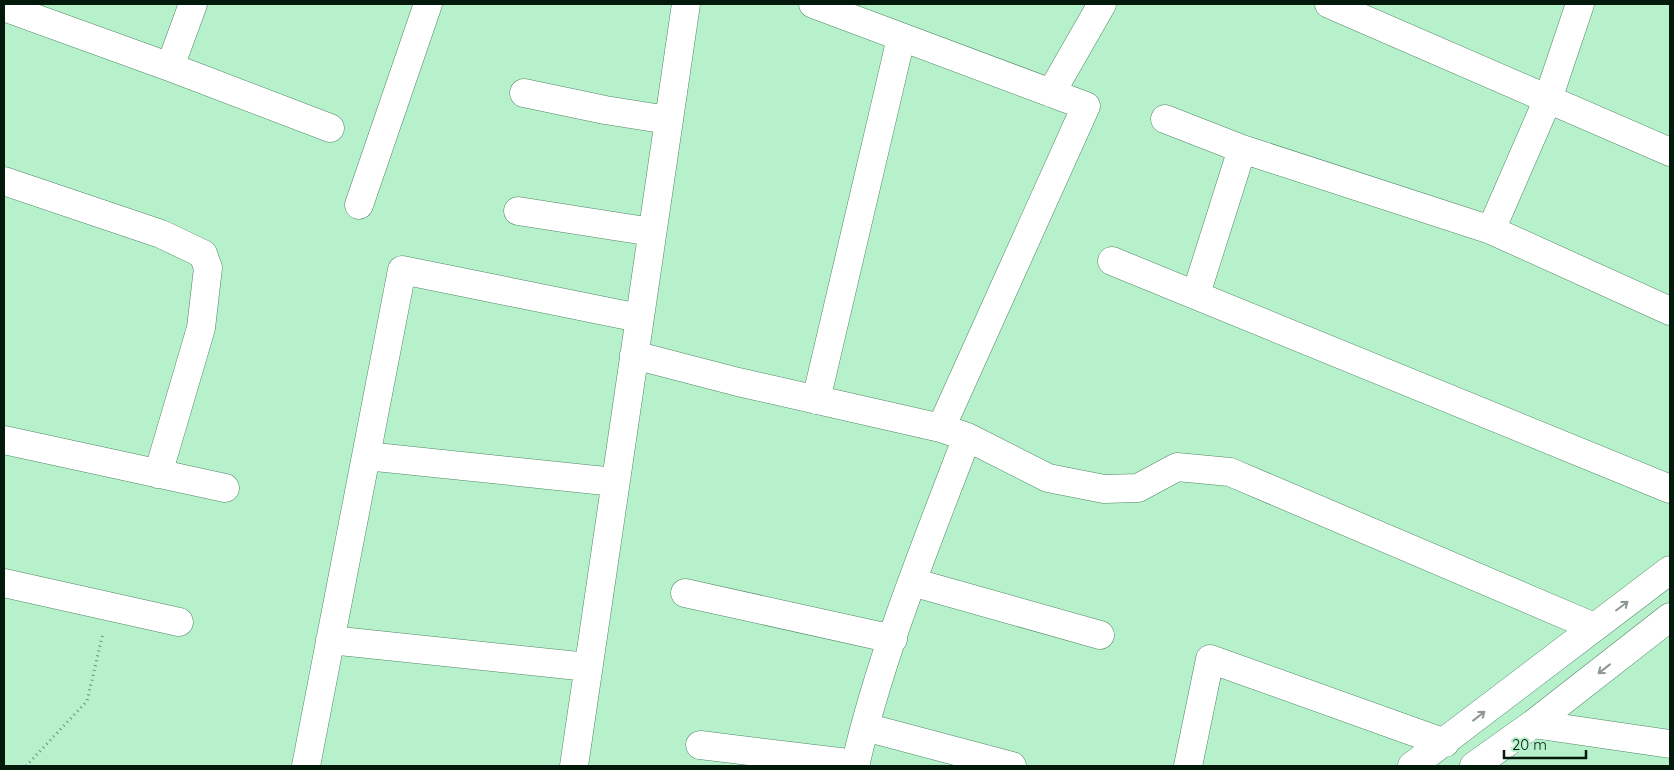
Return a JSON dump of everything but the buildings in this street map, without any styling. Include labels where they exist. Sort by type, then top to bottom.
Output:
[{"type":"street","points":[[170,67],[193,4]]},
{"type":"street","points":[[359,205],[428,4]]},
{"type":"street","points":[[574,766],[686,4]]},
{"type":"street","points":[[813,4],[1086,106],[941,428]]},
{"type":"street","points":[[1051,93],[1102,4]]},
{"type":"street","points":[[1329,4],[1372,13],[1548,98],[1670,152]]},
{"type":"street","points":[[1491,230],[1548,98],[1580,4]]},
{"type":"street","points":[[4,7],[170,67],[330,128]]},
{"type":"street","points":[[816,400],[902,38]]},
{"type":"street","points":[[524,93],[605,110],[668,120]]},
{"type":"street","points":[[1166,119],[1242,149],[1491,230],[1670,311]]},
{"type":"street","points":[[1196,294],[1242,149]]},
{"type":"street","points":[[4,181],[161,234],[203,254],[208,268],[201,328],[158,474]]},
{"type":"street","points":[[518,211],[652,232]]},
{"type":"street","points":[[1112,261],[1670,489]]},
{"type":"street","points":[[308,766],[330,640],[402,270],[640,318]]},
{"type":"street","points":[[634,355],[738,382],[941,428],[967,437],[1048,478],[1104,488],[1138,488],[1177,467],[1230,472],[1594,627]]},
{"type":"street","points":[[700,745],[856,765],[865,728],[912,582],[967,437]]},
{"type":"street","points":[[4,440],[225,488]]},
{"type":"street","points":[[366,456],[615,482]]},
{"type":"street","points":[[1412,766],[1670,570]]},
{"type":"street","points":[[912,582],[1100,635]]},
{"type":"street","points":[[4,583],[179,622]]},
{"type":"street","points":[[685,593],[893,639]]},
{"type":"street","points":[[1474,766],[1534,724],[1670,617]]},
{"type":"street","points":[[330,640],[588,667]]},
{"type":"street","points":[[1188,766],[1210,658],[1445,742]]},
{"type":"street","points":[[1534,724],[1670,744]]},
{"type":"street","points":[[865,728],[1012,766]]},
{"type":"path","points":[[26,766],[87,702],[110,606]]}]
